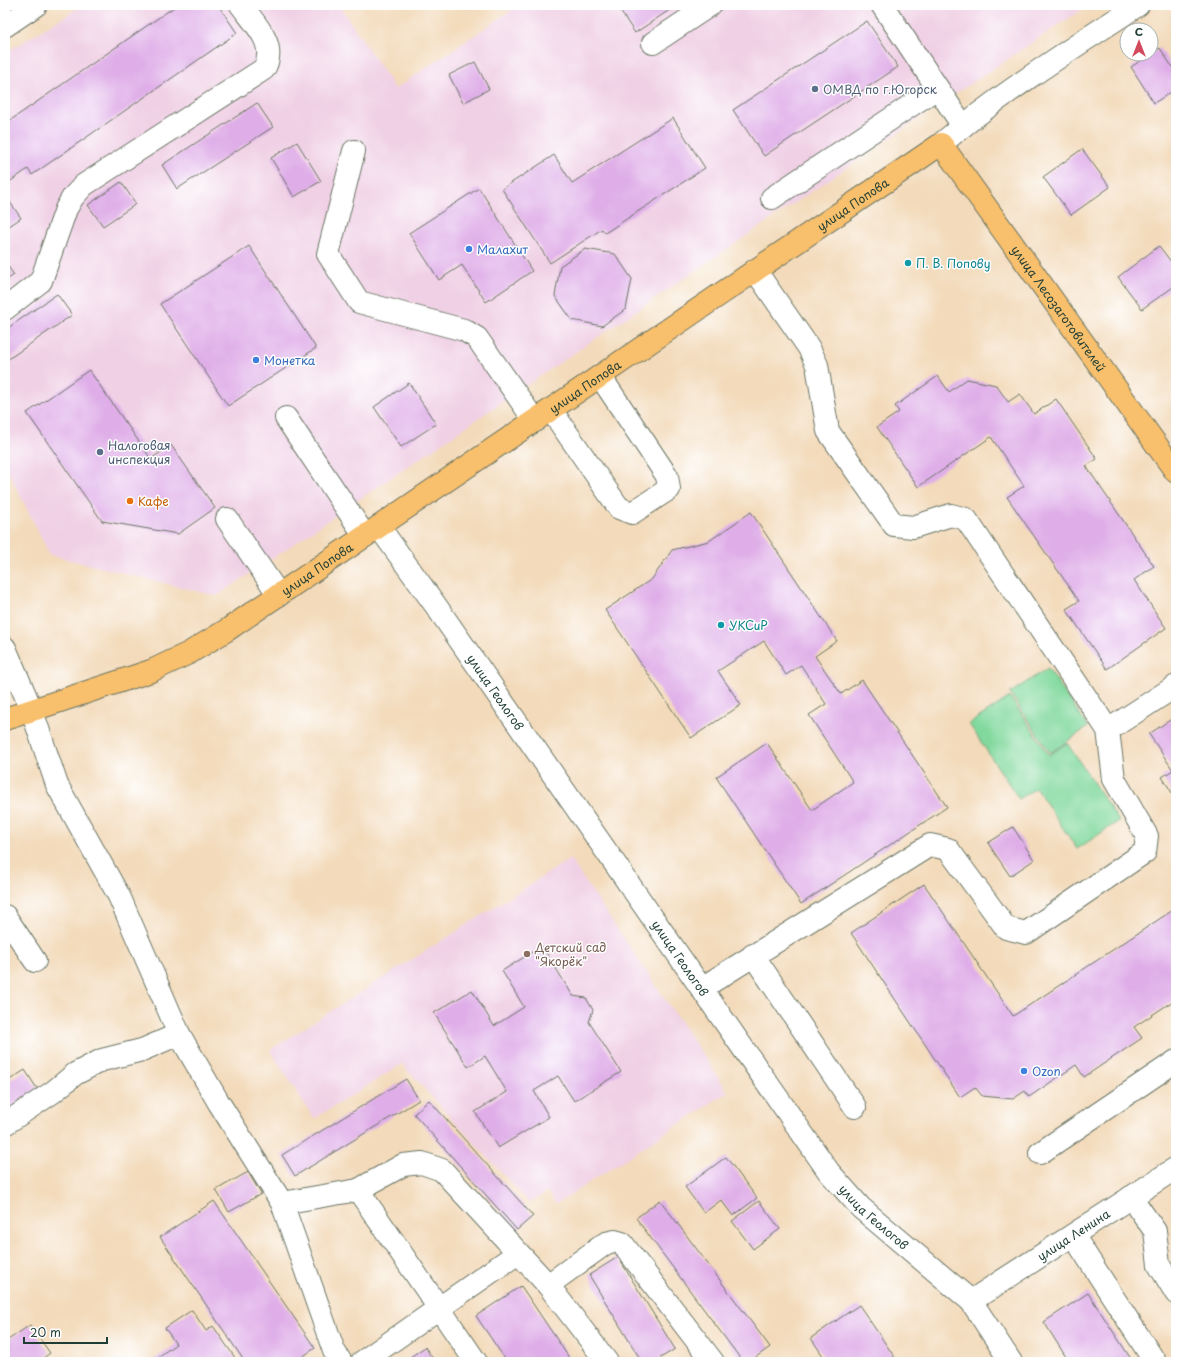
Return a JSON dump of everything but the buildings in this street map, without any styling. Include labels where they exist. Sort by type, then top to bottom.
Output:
[{"type":"main road","name":"улица Попова","points":[[5,719],[151,671],[189,653],[279,595],[941,144]]},
{"type":"main road","name":"улица Лесозаготовителей","points":[[941,144],[1176,472]]},
{"type":"street","points":[[5,26],[36,5]]},
{"type":"street","points":[[5,309],[41,281],[66,209],[73,197],[84,185],[264,69],[270,60],[265,38],[241,5]]},
{"type":"street","points":[[652,43],[710,5]]},
{"type":"street","points":[[882,5],[963,126]]},
{"type":"street","name":"улица Попова","points":[[941,144],[1028,78],[1138,5]]},
{"type":"street","points":[[772,198],[937,88]]},
{"type":"street","points":[[354,151],[328,254],[359,302],[464,330],[477,338],[543,415],[619,508],[632,513],[669,489],[668,476],[600,376]]},
{"type":"street","points":[[702,988],[930,845],[948,849],[1006,928],[1026,933],[1145,852],[1147,836],[1114,779],[1108,730],[966,519],[950,515],[913,527],[894,525],[828,432],[817,365],[809,348],[755,270]]},
{"type":"street","name":"улица Геологов","points":[[286,418],[372,532],[440,612],[702,988],[828,1172],[845,1192],[971,1301],[1011,1362]]},
{"type":"street","points":[[227,519],[279,595]]},
{"type":"street","points":[[5,648],[32,711],[57,785],[70,811],[119,896],[179,1034],[282,1203],[331,1345],[340,1362]]},
{"type":"street","points":[[1108,730],[1176,686]]},
{"type":"street","points":[[5,916],[35,961]]},
{"type":"street","points":[[753,955],[856,1107]]},
{"type":"street","points":[[5,1124],[53,1092],[75,1074],[102,1060],[142,1050],[179,1034]]},
{"type":"street","points":[[1040,1153],[1176,1061]]},
{"type":"street","points":[[282,1203],[358,1190],[403,1165],[422,1163],[442,1170],[548,1285],[607,1362]]},
{"type":"street","name":"улица Ленина","points":[[971,1301],[1176,1168]]},
{"type":"street","points":[[358,1190],[476,1362]]},
{"type":"street","points":[[1131,1197],[1155,1231],[1159,1265],[1176,1293]]},
{"type":"street","points":[[1073,1235],[1155,1362]]},
{"type":"street","points":[[548,1285],[606,1243],[615,1241],[622,1243],[713,1362]]},
{"type":"street","points":[[362,1362],[518,1253]]},
{"type":"shaded area","points":[[83,5],[339,5],[395,89],[519,5],[1089,5],[958,92],[217,596],[50,555],[5,465],[5,53]]},
{"type":"shaded area","name":"Детский сад \"Якорёк\"","points":[[570,859],[728,1092],[556,1204],[548,1192],[529,1203],[402,1064],[314,1119],[270,1050]]},
{"type":"green space","points":[[1048,668],[1088,727],[1050,753],[1010,693]]},
{"type":"green space","points":[[1010,697],[1049,755],[1067,743],[1119,821],[1077,849],[1036,788],[1019,799],[969,724]]},
{"type":"place","name":"ОМВД по г.Югорск","points":[[815,89]]},
{"type":"place","name":"Малахит","points":[[469,249]]},
{"type":"place","name":"П. В. Попову","points":[[908,263]]},
{"type":"place","name":"Монетка","points":[[256,360]]},
{"type":"place","name":"Налоговая инспекция","points":[[100,452]]},
{"type":"place","name":"Кафе","points":[[130,501]]},
{"type":"place","name":"УКСиР","points":[[721,625]]},
{"type":"place","name":"Детский сад \"Якорёк\"","points":[[527,954]]},
{"type":"place","name":"Ozon","points":[[1024,1071]]}]
